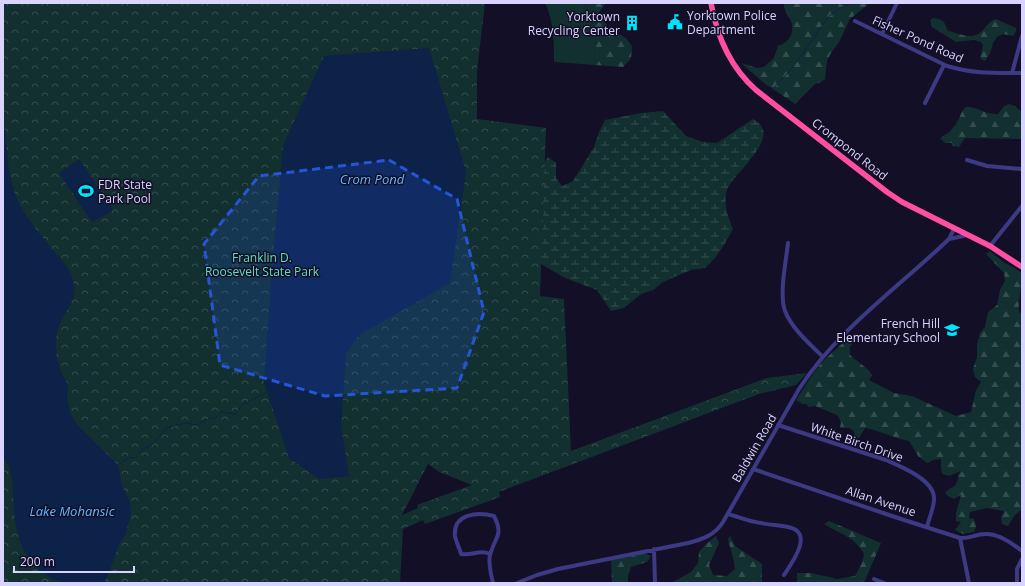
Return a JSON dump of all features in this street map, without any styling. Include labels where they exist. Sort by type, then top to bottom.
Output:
[{"type":"highway","name":"Crompond Road","points":[[711,3],[719,34],[728,56],[751,86],[883,189],[902,202],[990,246],[1022,267]]},
{"type":"street","points":[[882,34],[897,3]]},
{"type":"street","name":"Fisher Pond Road","points":[[855,21],[944,65],[962,71],[978,73],[1022,73]]},
{"type":"street","points":[[1012,73],[1022,36]]},
{"type":"street","points":[[925,103],[944,65]]},
{"type":"street","points":[[967,160],[987,166],[1022,170]]},
{"type":"street","points":[[990,246],[1022,206]]},
{"type":"street","name":"Baldwin Road","points":[[517,583],[558,568],[688,543],[713,534],[720,528],[806,378],[823,357],[879,301],[949,239],[954,229]]},
{"type":"street","points":[[949,239],[968,236]]},
{"type":"street","points":[[788,243],[783,288],[785,311],[798,331],[823,357]]},
{"type":"street","name":"White Birch Drive","points":[[778,425],[886,460],[900,466],[916,476],[929,485],[934,495],[933,506],[927,527]]},
{"type":"street","name":"Allan Avenue","points":[[753,469],[960,538]]},
{"type":"street","points":[[490,554],[484,551],[468,555],[462,554],[455,536],[458,524],[463,518],[483,513],[494,516],[498,524],[499,533],[490,554],[489,562],[493,583]]},
{"type":"street","points":[[728,514],[758,523],[790,527],[796,530],[800,536],[801,543],[796,556],[784,575]]},
{"type":"street","points":[[969,583],[960,538],[992,534],[1000,537],[1022,551]]},
{"type":"street","points":[[654,549],[655,583]]},
{"type":"street","points":[[1017,583],[1017,569],[1022,559]]},
{"type":"street","points":[[874,579],[884,583]]},
{"type":"highlighted area","points":[[389,160],[457,199],[484,312],[457,388],[325,396],[220,365],[204,244],[259,176]]},
{"type":"green space","name":"Franklin D. Roosevelt State Park","points":[[3,3],[485,3],[477,71],[477,119],[546,128],[540,296],[564,299],[571,451],[767,378],[807,373],[796,385],[759,394],[499,492],[500,497],[425,524],[423,520],[403,529],[400,583],[3,583]],"holes":[[[428,464],[439,472],[472,485],[417,505],[418,508],[402,515]]]},
{"type":"green space","points":[[545,3],[584,3],[590,15],[596,37],[594,65],[554,62],[552,25]]},
{"type":"green space","points":[[584,3],[606,3],[597,15],[611,29],[626,38],[632,46],[631,59],[623,67],[594,65],[596,37],[590,15]]},
{"type":"green space","points":[[784,3],[870,3],[850,19],[839,42],[827,61],[825,79],[815,84],[795,104],[764,83],[741,63],[757,68],[764,67],[774,58],[778,46],[785,43],[790,38],[792,24],[785,9]]},
{"type":"green space","points":[[933,18],[944,22],[948,31],[965,36],[974,36],[978,34],[990,22],[996,19],[1016,28],[1016,31],[1013,36],[1003,34],[997,37],[985,61],[980,58],[983,45],[981,42],[974,40],[956,42],[932,27],[930,20]]},
{"type":"green space","points":[[324,56],[538,172],[548,157],[556,163],[556,178],[562,186],[573,181],[594,147],[605,120],[641,113],[663,111],[686,136],[703,142],[717,143],[753,119],[760,124],[763,131],[762,140],[752,158],[727,190],[726,204],[733,229],[715,258],[705,268],[691,270],[663,282],[653,290],[641,294],[624,308],[611,311],[597,290],[565,278],[541,264],[522,240],[102,583],[3,102]]},
{"type":"green space","points":[[1010,104],[1022,112],[1022,139],[965,138],[959,147],[953,146],[952,143],[945,143],[940,138],[952,129],[966,107],[998,114],[1004,106]]},
{"type":"green space","points":[[990,251],[1002,261],[1022,273],[1019,312],[1022,314],[1022,509],[1015,515],[1008,526],[1002,524],[1001,518],[1004,511],[987,508],[970,512],[969,518],[974,519],[976,527],[974,532],[963,534],[955,530],[961,522],[956,521],[956,513],[961,495],[954,499],[945,493],[955,486],[958,475],[961,471],[949,476],[942,474],[941,459],[933,460],[927,463],[918,456],[909,441],[865,428],[859,438],[855,437],[854,432],[850,428],[840,428],[841,422],[837,415],[815,406],[808,407],[807,404],[802,404],[796,400],[822,362],[846,340],[850,341],[852,344],[850,347],[850,355],[865,367],[872,375],[869,380],[894,393],[912,396],[956,416],[971,412],[976,390],[981,382],[975,377],[973,369],[977,357],[977,344],[980,333],[985,327],[988,312],[997,305],[1000,290],[1005,281],[1004,273],[986,254]]},
{"type":"green space","points":[[829,521],[881,543],[864,583],[797,583],[797,573],[811,573],[837,579],[855,576],[862,563],[864,554],[860,548],[851,539],[824,524]]},
{"type":"green space","points":[[716,536],[719,543],[709,565],[713,575],[727,576],[735,569],[728,539],[730,536],[735,546],[762,564],[762,583],[671,583],[691,572],[698,563],[699,552]]},
{"type":"green space","points":[[644,553],[651,556],[647,562],[631,567],[628,576],[628,583],[612,583],[611,560]]},
{"type":"water","name":"Crom Pond","points":[[429,48],[466,172],[450,283],[359,335],[346,354],[341,427],[349,476],[320,479],[289,458],[264,382],[283,146],[324,56]]},
{"type":"water","name":"Lake Mohansic","points":[[3,118],[10,173],[15,195],[23,211],[66,265],[73,279],[75,290],[74,295],[62,318],[56,338],[56,354],[64,378],[68,384],[67,396],[71,415],[77,425],[118,465],[122,486],[130,503],[131,512],[126,534],[119,544],[107,578],[102,583],[69,584],[49,577],[30,560],[22,546],[16,527],[11,474],[3,457]]},
{"type":"water","name":"FDR State Park Pool","points":[[79,159],[113,210],[92,222],[59,173]]},
{"type":"waterway","points":[[839,3],[844,5]]},
{"type":"waterway","points":[[771,91],[793,67],[829,16],[845,5],[862,3]]},
{"type":"waterway","points":[[118,465],[129,457],[135,458],[141,450],[153,444],[166,428],[185,423],[196,425],[211,418],[215,418],[222,412],[235,414],[241,406],[267,392]]},
{"type":"place","name":"Yorktown Police Department","points":[[675,22]]},
{"type":"place","name":"Yorktown Recycling Center","points":[[632,23]]},
{"type":"place","name":"FDR State Park Pool","points":[[86,191]]},
{"type":"place","name":"French Hill Elementary School","points":[[952,330]]}]
